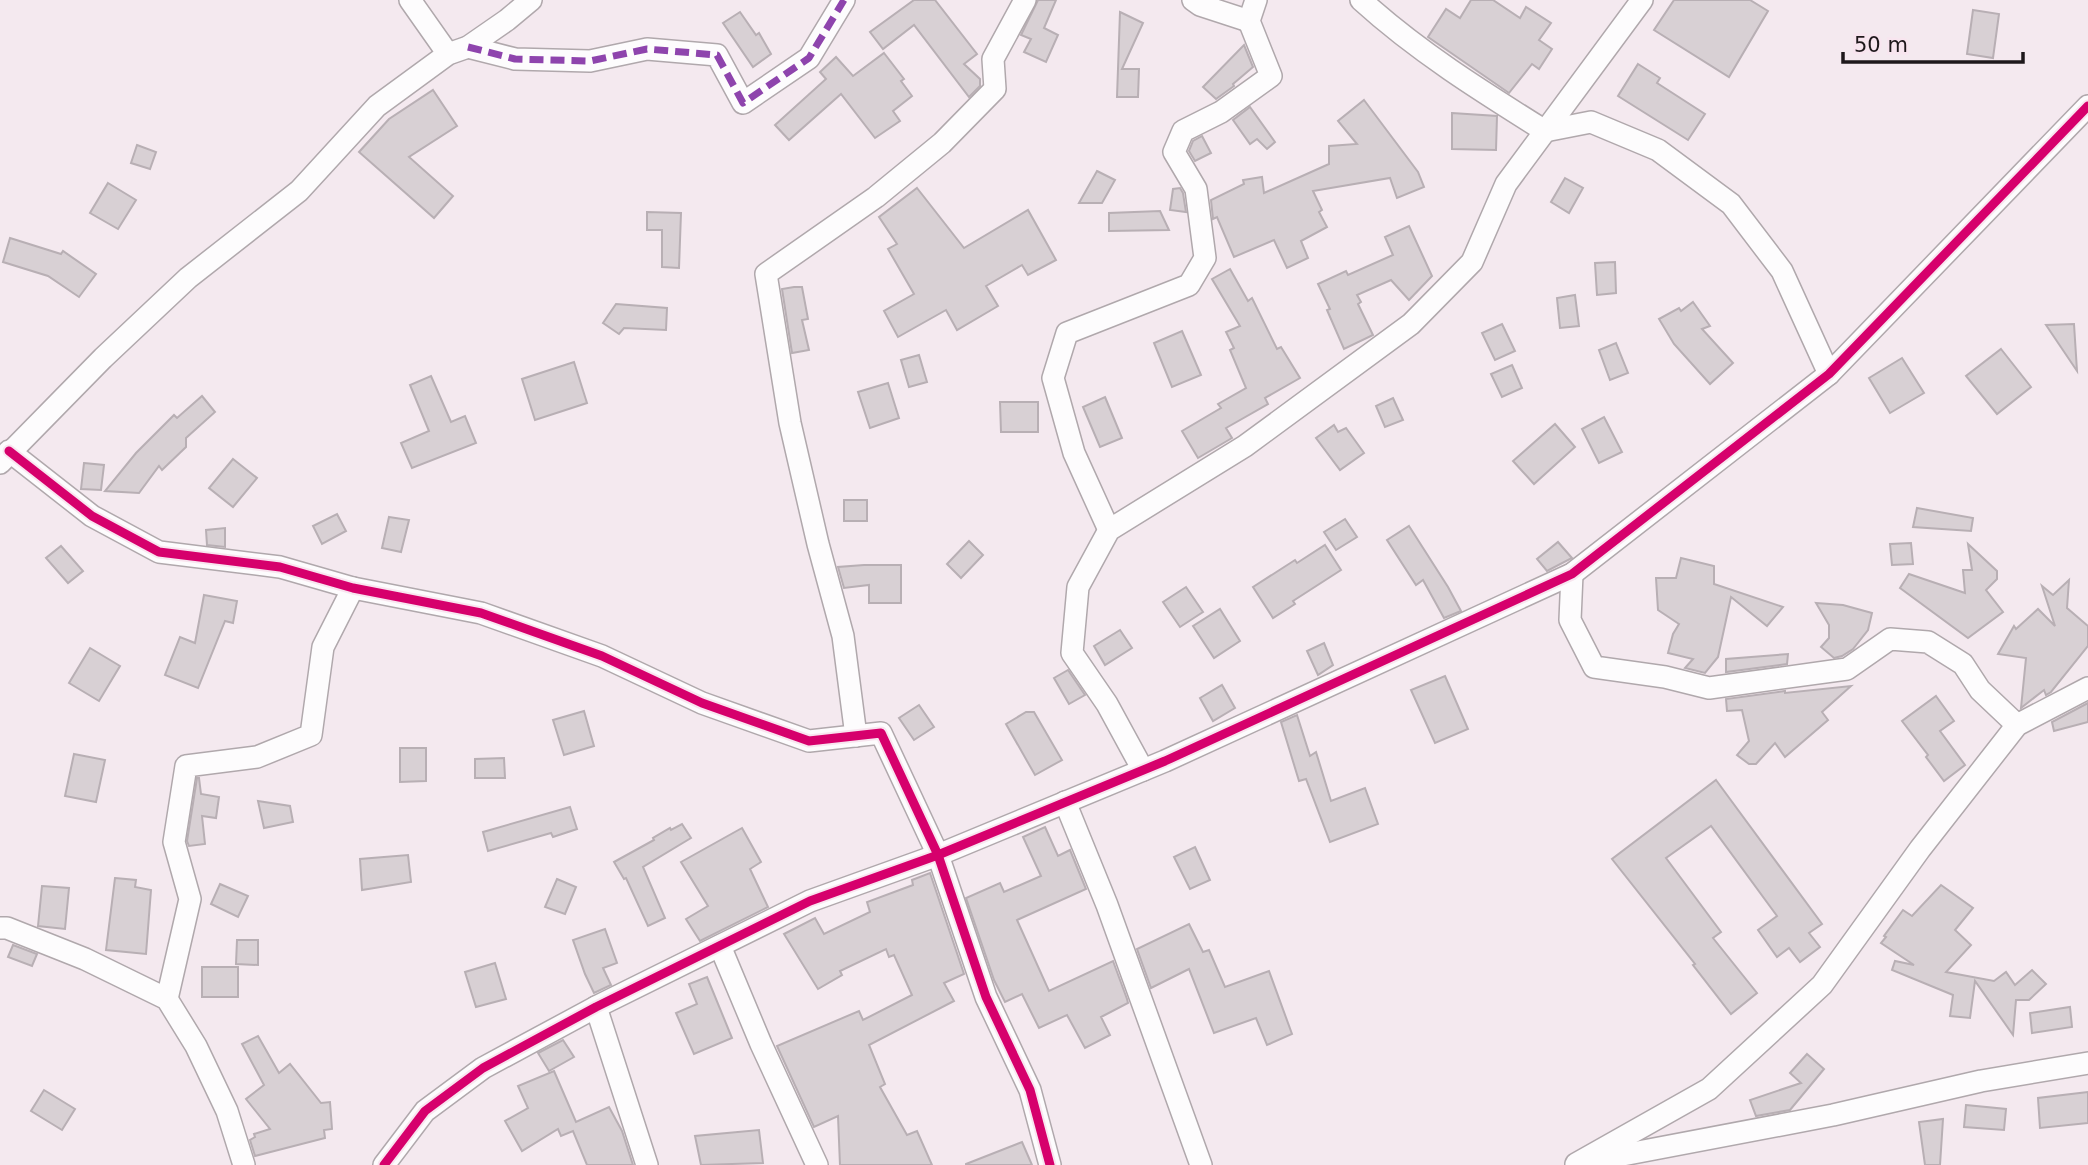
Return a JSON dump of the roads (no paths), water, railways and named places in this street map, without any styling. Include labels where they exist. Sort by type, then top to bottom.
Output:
[{"type":"street","points":[[410,0],[458,50],[515,59],[590,61],[647,49],[717,55],[743,103],[809,58],[844,0]]},
{"type":"street","points":[[531,0],[508,20],[458,50],[377,106],[299,191],[188,278],[103,358],[5,457],[92,516],[159,552],[280,567],[353,588],[481,613],[602,656],[702,703],[809,741],[881,733],[938,855],[986,997],[1030,1090],[1050,1165]]},
{"type":"street","points":[[856,736],[843,636],[789,423],[766,274],[876,197],[942,143],[995,89],[993,60],[1024,0]]},
{"type":"street","points":[[1193,0],[1200,5],[1249,21]]},
{"type":"street","points":[[1109,530],[1073,453],[1053,378],[1067,333],[1189,285],[1205,258],[1196,188],[1174,152],[1183,131],[1221,112],[1271,76],[1249,21],[1256,0]]},
{"type":"street","points":[[1362,0],[1438,62],[1545,131],[1591,122],[1658,150],[1731,204],[1782,271],[1829,374]]},
{"type":"street","points":[[1143,770],[1107,704],[1072,653],[1077,587],[1109,530],[1245,446],[1411,324],[1472,262],[1506,184],[1642,0]]},
{"type":"street","points":[[384,1165],[425,1111],[483,1068],[596,1007],[810,901],[938,855],[1143,770],[1572,574],[1829,374],[2088,106]]},
{"type":"street","points":[[1572,574],[1570,620],[1594,667],[1665,677],[1709,688],[1847,669],[1890,639],[1928,642],[1963,664],[1980,691],[2017,725]]},
{"type":"street","points":[[167,999],[190,899],[174,842],[186,766],[257,757],[311,735],[323,647],[353,588]]},
{"type":"street","points":[[1575,1164],[1709,1089],[1822,985],[1920,849],[2017,725],[2088,688]]},
{"type":"street","points":[[1065,803],[1107,905],[1201,1165]]},
{"type":"street","points":[[0,928],[7,928],[85,959],[167,999],[196,1046],[227,1111],[244,1165]]},
{"type":"street","points":[[720,946],[761,1044],[817,1165]]},
{"type":"street","points":[[596,1007],[647,1165]]},
{"type":"street","points":[[1575,1164],[1833,1115],[1981,1081],[2088,1063]]}]
